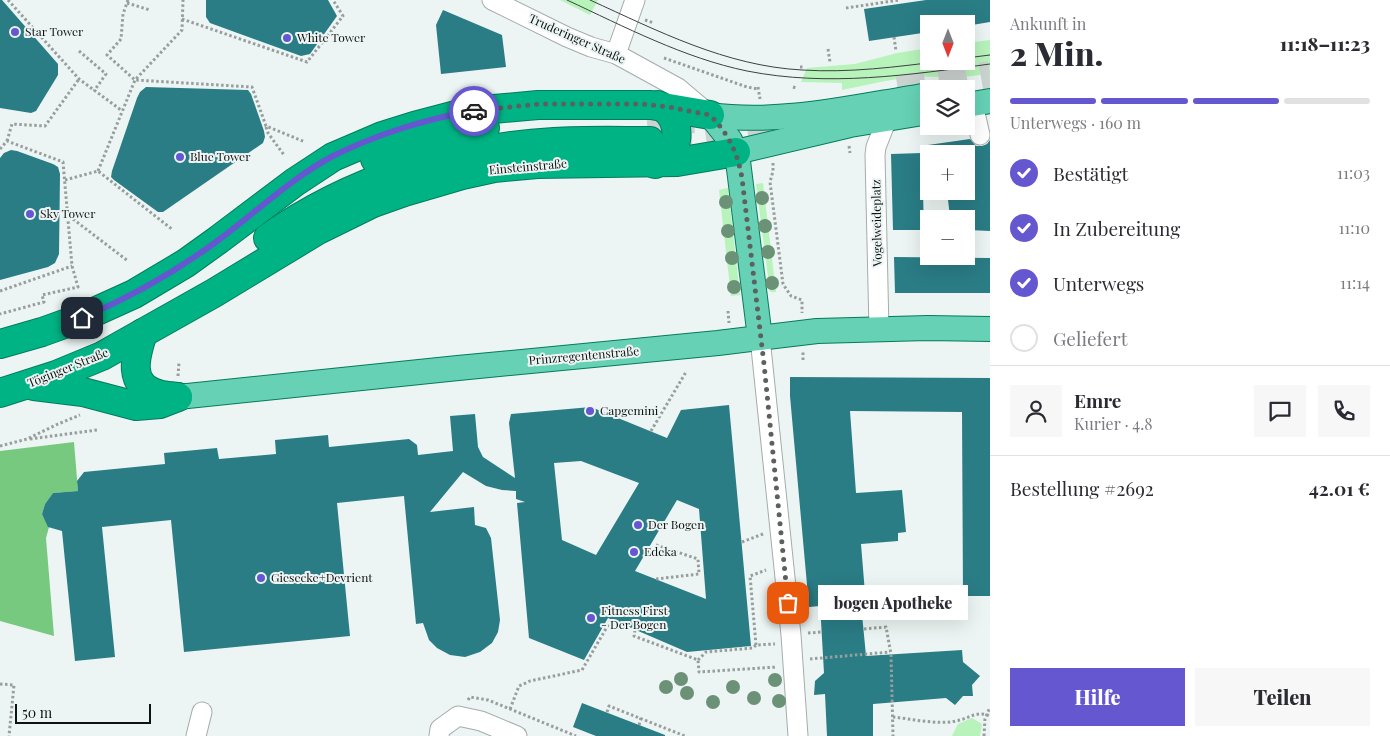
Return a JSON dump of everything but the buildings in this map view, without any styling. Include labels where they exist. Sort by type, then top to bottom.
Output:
[{"type":"highway","points":[[0,344],[42,332],[112,305],[168,274],[333,156],[360,144],[414,126],[471,111],[518,106],[582,104],[652,133],[696,160],[736,152]]},
{"type":"highway","points":[[652,133],[710,115]]},
{"type":"highway","name":"Töginger Straße","points":[[0,393],[56,376],[102,356],[151,328],[204,284],[275,233],[352,190],[436,160],[499,148],[652,133]]},
{"type":"highway","points":[[151,328],[135,360],[139,382],[144,388],[158,394],[178,397]]},
{"type":"highway","points":[[27,386],[83,392],[136,406],[160,404],[178,397]]},
{"type":"main road","points":[[975,99],[990,85]]},
{"type":"main road","points":[[710,115],[749,119],[776,118],[920,96]]},
{"type":"main road","points":[[736,152],[829,130],[920,114]]},
{"type":"main road","points":[[710,115],[720,125],[736,152],[742,178],[760,338]]},
{"type":"main road","name":"Prinzregentenstraße","points":[[178,397],[817,331],[928,328],[990,329]]},
{"type":"street","name":"Truderinger Straße","points":[[492,0],[527,8],[591,47],[616,54],[678,88],[710,115]]},
{"type":"street","points":[[616,54],[635,0]]},
{"type":"street","points":[[975,106],[980,135]]},
{"type":"street","name":"Vogelweideplatz","points":[[880,330],[875,155],[876,147],[887,119]]},
{"type":"street","points":[[760,338],[784,564],[801,662],[798,736]]},
{"type":"street","points":[[196,736],[202,712]]},
{"type":"street","points":[[438,736],[440,729],[458,716],[481,721],[517,736]]},
{"type":"path","points":[[8,0],[79,79],[121,110]]},
{"type":"path","points":[[98,171],[121,110],[135,80],[182,30],[183,0]]},
{"type":"path","points":[[182,19],[307,62],[343,16],[333,0]]},
{"type":"path","points":[[846,8],[899,0]]},
{"type":"path","points":[[150,10],[127,1],[123,14],[121,39],[107,55],[135,80],[252,87],[268,133],[284,155]]},
{"type":"path","points":[[894,37],[896,51]]},
{"type":"path","points":[[828,49],[830,62]]},
{"type":"path","points":[[79,51],[106,74],[94,90]]},
{"type":"path","points":[[658,55],[747,87],[758,89],[758,87]]},
{"type":"path","points":[[0,149],[7,141],[12,124],[45,126],[79,79]]},
{"type":"path","points":[[266,126],[304,142]]},
{"type":"path","points":[[0,314],[44,302],[42,295],[78,287],[72,266],[63,162],[7,141]]},
{"type":"path","points":[[65,180],[98,171]]},
{"type":"path","points":[[98,171],[174,230]]},
{"type":"path","points":[[774,171],[770,182],[783,284],[791,296],[802,300]]},
{"type":"path","points":[[68,215],[128,261]]},
{"type":"path","points":[[0,292],[72,266]]},
{"type":"path","points":[[650,431],[686,372]]},
{"type":"path","points":[[26,439],[85,414]]},
{"type":"path","points":[[0,446],[26,439],[97,430]]},
{"type":"path","points":[[656,545],[698,558],[703,557]]},
{"type":"path","points":[[656,579],[699,574],[698,558]]},
{"type":"path","points":[[756,646],[750,576],[784,564]]},
{"type":"path","points":[[510,709],[519,686],[530,681],[582,670],[611,620]]},
{"type":"path","points":[[864,629],[886,627],[890,652],[893,736]]},
{"type":"path","points":[[635,630],[634,636],[698,660]]},
{"type":"path","points":[[769,644],[753,648],[706,652],[698,660],[699,672],[890,652]]},
{"type":"path","points":[[0,684],[14,685],[9,736]]},
{"type":"path","points":[[607,712],[609,706],[685,736]]},
{"type":"path","points":[[984,736],[985,719],[990,707]]},
{"type":"path","points":[[893,717],[928,722],[956,722],[975,714],[988,715]]},
{"type":"path","points":[[638,724],[640,718]]},
{"type":"green space","points":[[560,0],[598,0],[590,15]]},
{"type":"green space","points":[[990,40],[990,73],[964,77],[910,78],[842,90],[842,83],[801,82],[807,68],[855,64],[897,53],[920,49],[920,70],[975,70],[975,42]]},
{"type":"green space","points":[[763,183],[776,292],[770,292],[756,184]]},
{"type":"green space","points":[[728,188],[740,295],[731,296],[719,190]]},
{"type":"green space","points":[[74,442],[78,491],[53,493],[45,504],[42,514],[49,527],[46,538],[54,636],[0,621],[0,451]]},
{"type":"green space","points":[[972,718],[982,724],[980,736],[952,736],[958,724]]},
{"type":"tunnel","points":[[898,90],[990,75]]},
{"type":"tunnel","points":[[647,122],[694,119]]},
{"type":"tunnel","points":[[664,140],[697,138],[800,123]]},
{"type":"tram line","points":[[567,0],[655,41],[700,58],[747,71],[777,76],[838,79],[868,78],[990,64]]},
{"type":"tram line","points":[[590,0],[667,35],[746,62],[802,70],[837,71],[920,64]]},
{"type":"tram line","points":[[975,57],[990,55]]},
{"type":"way so far","points":[[474,111],[538,104],[658,105],[710,115],[720,125],[730,140],[736,152],[742,178],[764,364],[788,603]]},
{"type":"place","name":"Star Tower","points":[[15,32]]},
{"type":"place","name":"White Tower","points":[[287,38]]},
{"type":"place","name":"Blue Tower","points":[[180,157]]},
{"type":"place","name":"Sky Tower","points":[[30,214]]},
{"type":"place","name":"Capgemini","points":[[590,411]]},
{"type":"place","name":"Der Bogen","points":[[638,525]]},
{"type":"place","name":"Edeka","points":[[634,552]]},
{"type":"place","name":"Giesecke+Devrient","points":[[261,578]]},
{"type":"place","name":"bogen Apotheke","points":[[788,603]]},
{"type":"place","name":"Fitness First - Der Bogen","points":[[591,618]]},
{"type":"route","points":[[82,318],[112,305],[168,274],[333,156],[382,136],[439,118],[474,111]]}]
